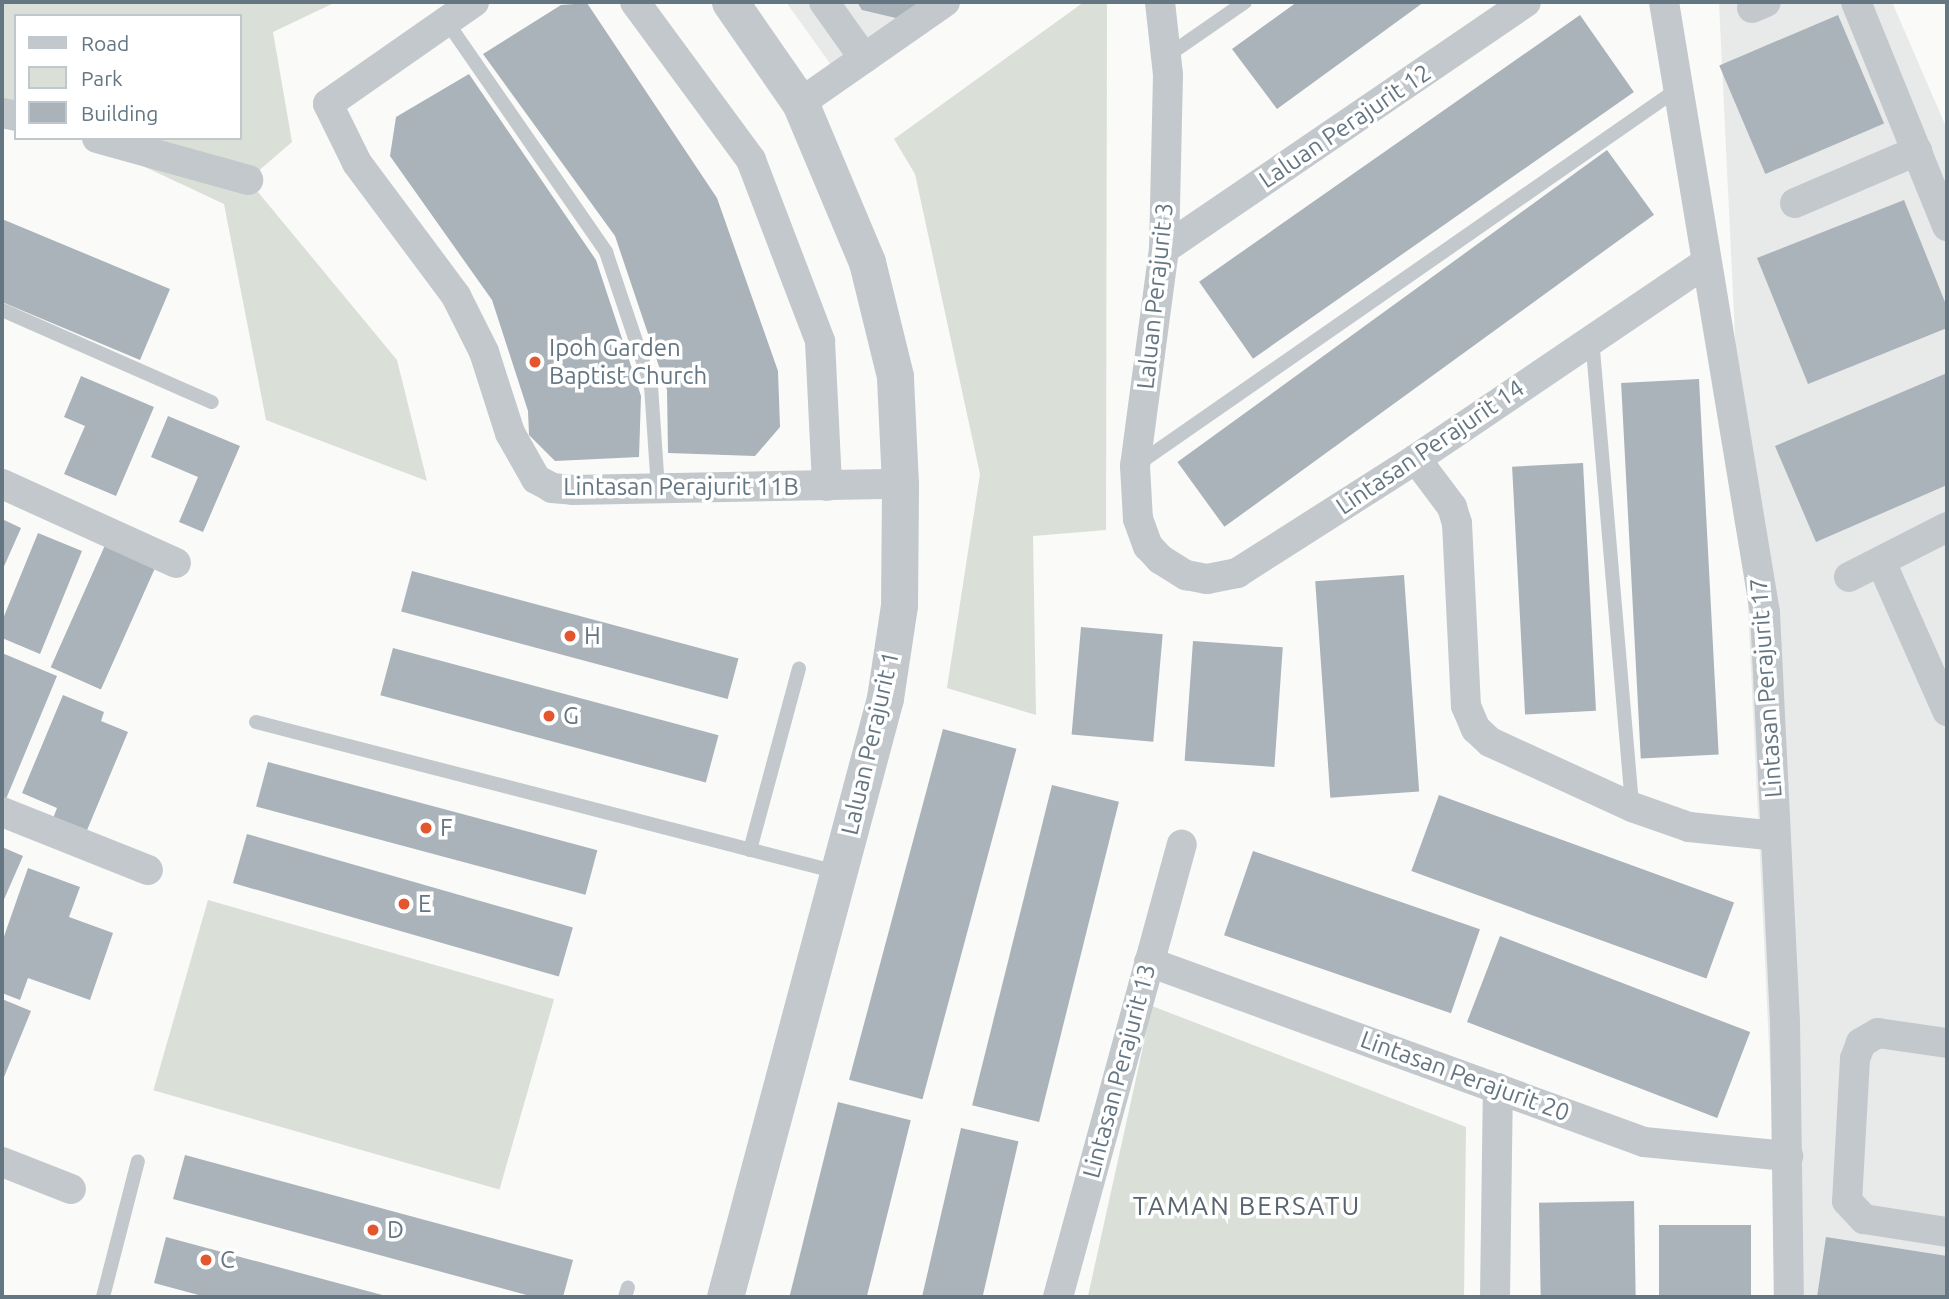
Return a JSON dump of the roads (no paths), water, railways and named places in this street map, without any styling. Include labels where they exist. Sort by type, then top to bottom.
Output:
[{"type":"street","points":[[447,22],[474,2]]},
{"type":"street","points":[[635,2],[751,160],[820,341],[827,486]]},
{"type":"street","name":"Laluan Perajurit 1","points":[[724,1297],[887,685],[899,605],[900,484],[895,376],[867,262],[800,103],[730,2]]},
{"type":"street","points":[[824,2],[864,58]]},
{"type":"street","points":[[800,103],[945,2]]},
{"type":"street","name":"Laluan Perajurit 3","points":[[1148,545],[1138,519],[1135,466],[1164,249],[1167,56],[1160,2]]},
{"type":"street","name":"Laluan Perajurit 12","points":[[1164,249],[1526,2]]},
{"type":"street","name":"Lintasan Perajurit 17","points":[[1664,2],[1765,614],[1788,1156],[1789,1297]]},
{"type":"street","points":[[1856,2],[1947,226]]},
{"type":"street","name":"Lintasan Perajurit 11B","points":[[447,22],[328,104],[357,163],[456,296],[484,352],[510,433],[536,479],[563,489],[900,484]]},
{"type":"street","points":[[104,140],[248,180]]},
{"type":"street","points":[[1795,202],[1917,151]]},
{"type":"street","name":"Lintasan Perajurit 14","points":[[1148,545],[1160,559],[1186,575],[1207,579],[1237,573],[1416,459],[1592,336],[1705,263]]},
{"type":"street","points":[[1416,459],[1452,507],[1457,523],[1466,705],[1476,729],[1490,742],[1632,807],[1689,827],[1776,836]]},
{"type":"street","points":[[2,484],[176,563]]},
{"type":"street","points":[[1849,577],[1882,564],[1947,527]]},
{"type":"street","points":[[1882,564],[1947,711]]},
{"type":"street","points":[[2,811],[148,870]]},
{"type":"street","name":"Lintasan Perajurit 13","points":[[1058,1297],[1182,845]]},
{"type":"street","name":"Lintasan Perajurit 20","points":[[1149,962],[1644,1142],[1788,1156]]},
{"type":"street","points":[[1947,1043],[1878,1033],[1861,1043],[1855,1059],[1847,1201],[1864,1219],[1947,1231]]},
{"type":"street","points":[[1495,1297],[1498,1088]]},
{"type":"street","points":[[2,1162],[71,1189]]},
{"type":"lane","points":[[1167,56],[1245,2]]},
{"type":"lane","points":[[447,22],[606,252],[651,386],[658,488]]},
{"type":"lane","points":[[1135,466],[1680,87]]},
{"type":"lane","points":[[2,310],[212,402]]},
{"type":"lane","points":[[1592,336],[1632,807]]},
{"type":"lane","points":[[750,850],[799,668]]},
{"type":"lane","points":[[256,722],[839,872]]},
{"type":"lane","points":[[103,1297],[138,1161]]},
{"type":"place","name":"Ipoh Garden Baptist Church","points":[[535,362]]},
{"type":"place","name":"H","points":[[570,636]]},
{"type":"place","name":"G","points":[[549,716]]},
{"type":"place","name":"F","points":[[426,828]]},
{"type":"place","name":"E","points":[[404,904]]},
{"type":"place","name":"D","points":[[373,1230]]},
{"type":"place","name":"C","points":[[206,1260]]},
{"type":"district","name":"TAMAN BERSATU","points":[[1247,1206]]}]
